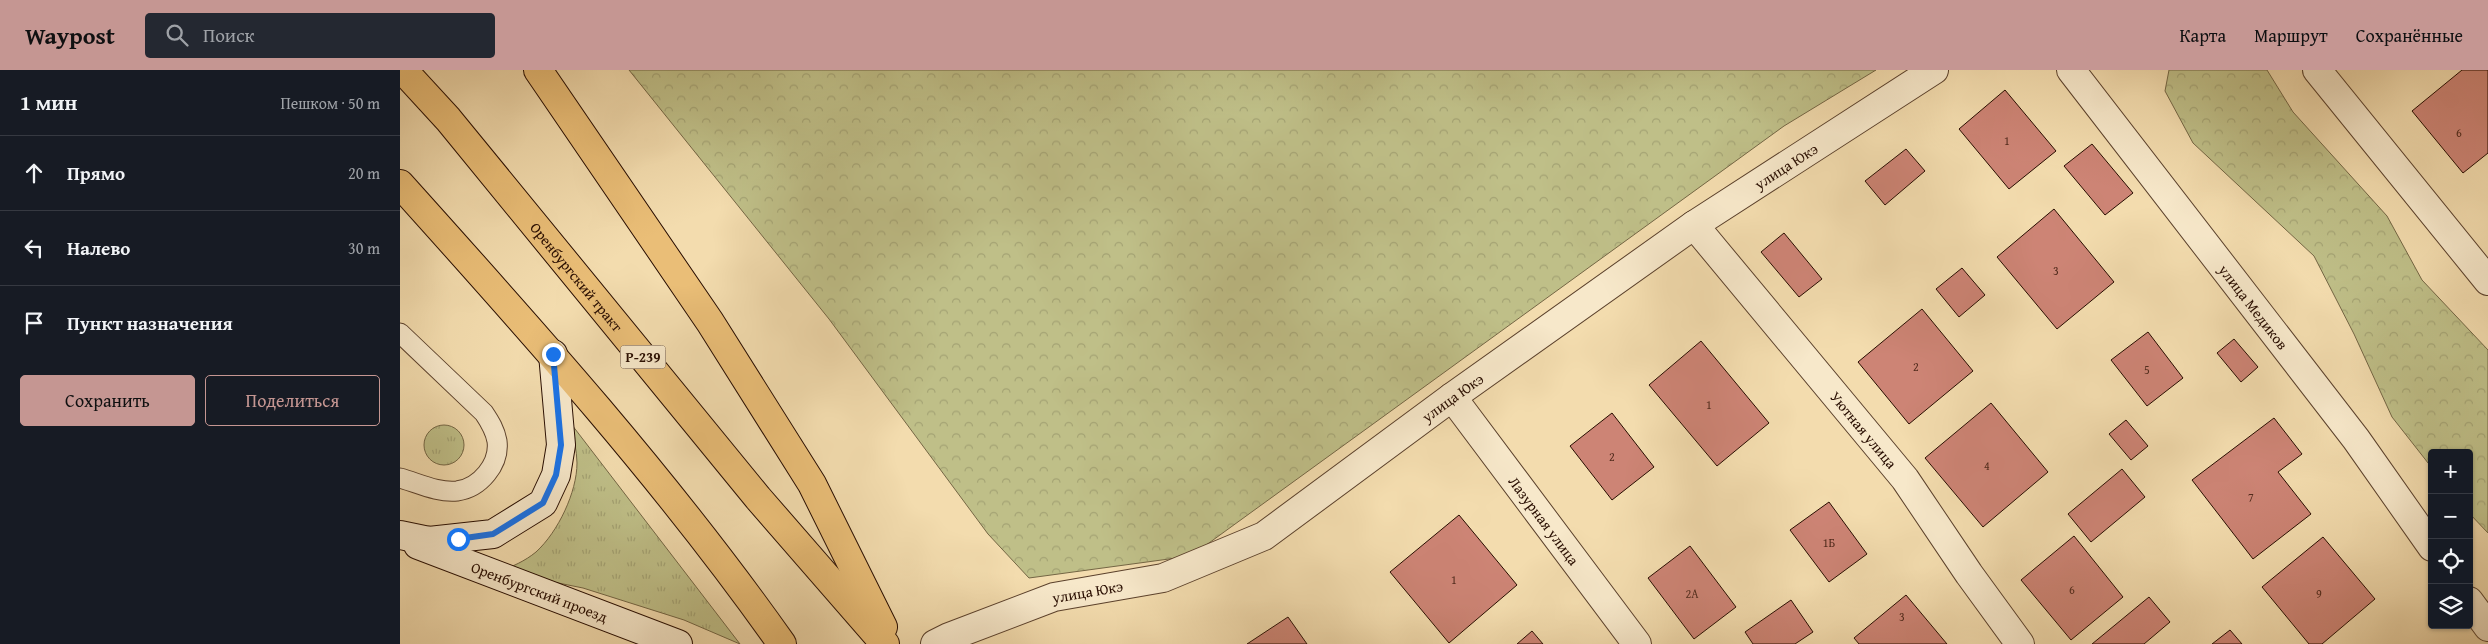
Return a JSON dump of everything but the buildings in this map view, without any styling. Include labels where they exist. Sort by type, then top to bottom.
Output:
[{"type":"main road","name":"Оренбургский тракт","points":[[403,70],[448,119],[758,498],[885,644]]},
{"type":"main road","points":[[538,70],[710,322],[807,476],[892,644]]},
{"type":"main road","points":[[400,184],[553,354],[726,565],[782,644]]},
{"type":"street","name":"улица Юкэ","points":[[935,644],[1054,597],[1163,578],[1264,536],[1452,397],[1694,224],[1934,70]]},
{"type":"street","name":"улица Медиков","points":[[2071,70],[2356,439],[2428,541]]},
{"type":"street","points":[[2318,70],[2488,281]]},
{"type":"street","name":"Уютная улица","points":[[1694,224],[1905,478],[1969,574],[2020,644]]},
{"type":"street","points":[[400,537],[429,541],[493,534],[543,503],[556,475],[561,445],[553,354]]},
{"type":"street","name":"Лазурная улица","points":[[1452,397],[1637,644]]},
{"type":"street","name":"Оренбургский проезд","points":[[400,537],[678,644]]},
{"type":"street","points":[[2473,606],[2488,627]]},
{"type":"lane","points":[[400,333],[484,413],[493,427],[497,443],[495,460],[487,475],[474,486],[458,491],[440,490],[400,478]]},
{"type":"green space","points":[[629,70],[1876,70],[1784,126],[1191,556],[1029,578],[988,534],[829,319]]},
{"type":"green space","points":[[2169,70],[2267,70],[2293,112],[2387,216],[2422,280],[2488,350],[2488,533],[2473,517],[2473,449],[2428,449],[2428,463],[2392,417],[2354,334],[2314,256],[2193,143],[2165,91]]},
{"type":"green space","points":[[444,425],[458,431],[464,445],[458,459],[444,465],[430,459],[424,445],[430,431]]},
{"type":"green space","points":[[572,425],[740,644],[684,620],[583,588],[499,571],[509,568],[536,552],[552,534],[565,511],[574,486],[576,474],[577,458]]},
{"type":"route","points":[[458,539],[493,534],[543,503],[556,475],[561,445],[553,354]]}]
